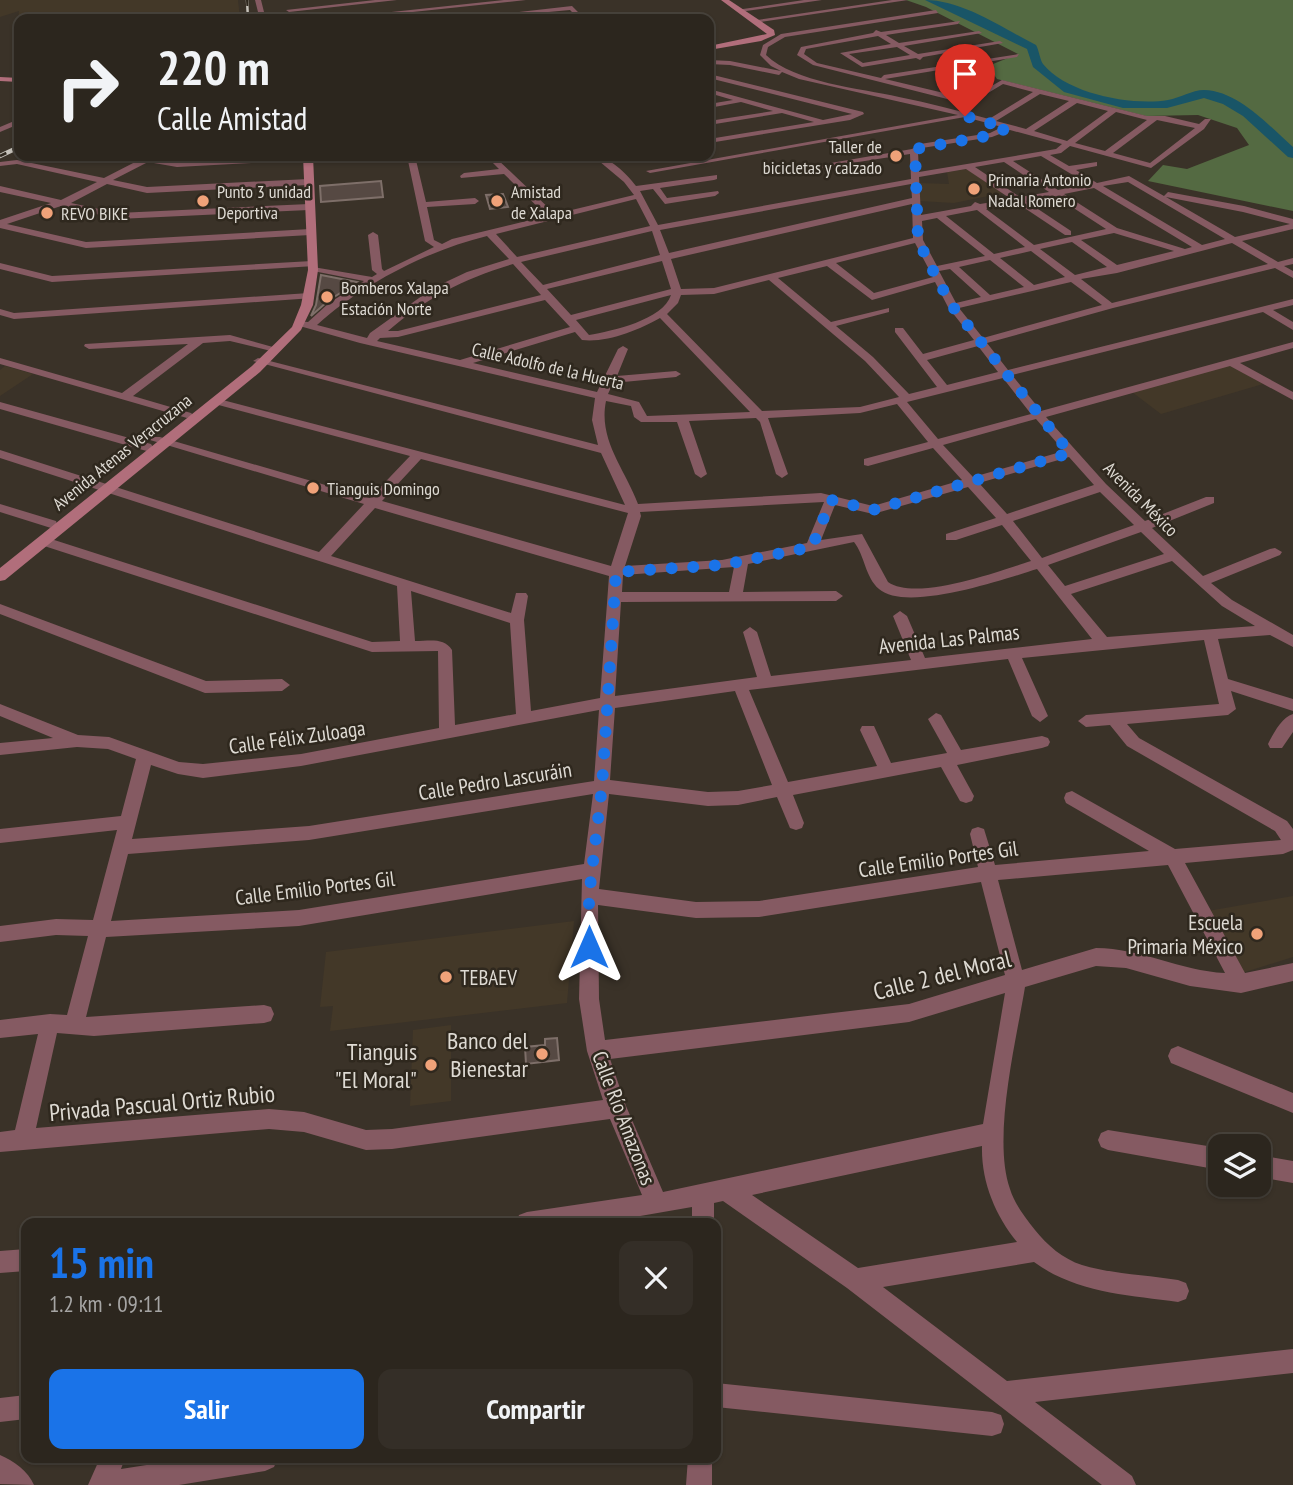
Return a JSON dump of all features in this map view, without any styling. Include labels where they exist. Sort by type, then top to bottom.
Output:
[{"type":"main road","points":[[714,47],[757,40],[769,36],[771,32],[724,0]]},
{"type":"main road","name":"Avenida Atenas Veracruzana","points":[[156,443],[215,401],[307,321],[312,267],[308,161]]},
{"type":"main road","name":"Avenida Atenas Veracruzana","points":[[0,576],[187,415],[266,357]]},
{"type":"main road","name":"Avenida Atenas Veracruzana","points":[[0,565],[104,486]]},
{"type":"street","points":[[286,14],[298,0]]},
{"type":"street","points":[[289,10],[394,0]]},
{"type":"street","points":[[382,14],[523,0]]},
{"type":"street","points":[[739,10],[819,0],[939,68]]},
{"type":"street","points":[[754,20],[906,0],[958,22],[1000,43],[1017,55],[875,78]]},
{"type":"street","points":[[522,14],[572,8],[577,14]]},
{"type":"street","points":[[771,32],[932,10]]},
{"type":"street","points":[[764,58],[763,50],[769,42],[780,36],[856,21]]},
{"type":"street","points":[[958,22],[815,44],[800,51],[800,55],[807,61],[970,102]]},
{"type":"street","points":[[771,32],[780,36]]},
{"type":"street","points":[[979,33],[843,53],[862,65],[1000,43]]},
{"type":"street","points":[[757,40],[769,42]]},
{"type":"street","points":[[714,62],[764,58],[799,77]]},
{"type":"street","points":[[730,62],[952,112],[1151,166],[1205,124],[1114,110],[1002,82],[952,112]]},
{"type":"street","points":[[808,86],[836,69]]},
{"type":"street","points":[[904,74],[903,82],[910,86]]},
{"type":"street","points":[[714,77],[796,93],[860,114],[714,140]]},
{"type":"street","points":[[942,78],[989,90]]},
{"type":"street","points":[[988,122],[1039,91]]},
{"type":"street","points":[[714,92],[825,122]]},
{"type":"street","points":[[887,98],[932,122]]},
{"type":"street","points":[[714,105],[744,100]]},
{"type":"street","points":[[1026,133],[1076,100]]},
{"type":"street","points":[[913,112],[922,106]]},
{"type":"street","points":[[372,339],[435,291],[470,275],[515,260],[655,227],[1058,151],[1114,110]]},
{"type":"street","points":[[714,122],[784,111]]},
{"type":"street","points":[[908,126],[914,120],[913,112]]},
{"type":"street","points":[[714,159],[965,116]]},
{"type":"street","points":[[1106,154],[1155,118]]},
{"type":"street","points":[[800,169],[992,135],[1007,128]]},
{"type":"street","points":[[742,136],[761,152]]},
{"type":"street","name":"Avenida México","points":[[915,149],[915,178],[927,206],[917,219],[918,240],[953,307],[1037,414],[1102,486],[1201,582],[1271,631]]},
{"type":"street","points":[[1043,154],[1202,249]]},
{"type":"street","points":[[1006,160],[1107,229],[1174,256]]},
{"type":"street","points":[[0,224],[61,203],[145,161]]},
{"type":"street","points":[[162,161],[177,165],[242,161]]},
{"type":"street","points":[[412,161],[422,205],[437,246]]},
{"type":"street","points":[[495,161],[553,217]]},
{"type":"street","points":[[489,232],[586,338],[631,328],[661,313],[676,302],[677,291],[655,227],[637,192],[603,161]]},
{"type":"street","points":[[654,168],[701,161]]},
{"type":"street","points":[[0,172],[17,162]]},
{"type":"street","points":[[0,164],[17,162],[147,190],[308,181]]},
{"type":"street","points":[[1068,169],[1094,164]]},
{"type":"street","points":[[970,167],[1117,270]]},
{"type":"street","points":[[464,176],[506,171]]},
{"type":"street","points":[[307,321],[378,275],[437,246],[553,217],[654,186],[714,177]]},
{"type":"street","points":[[654,186],[665,201],[715,193],[703,179]]},
{"type":"street","points":[[372,339],[398,334],[665,257],[927,206],[975,205],[1091,183],[1133,180],[1293,275]]},
{"type":"street","points":[[679,183],[691,197]]},
{"type":"street","points":[[0,189],[118,216],[309,207]]},
{"type":"street","points":[[1155,192],[1223,205],[1293,224]]},
{"type":"street","points":[[422,205],[475,201]]},
{"type":"street","points":[[775,205],[786,218]]},
{"type":"street","points":[[975,205],[1031,244],[1110,306]]},
{"type":"street","points":[[1223,205],[1271,232]]},
{"type":"street","points":[[917,219],[927,206]]},
{"type":"street","points":[[927,206],[1033,289]]},
{"type":"street","points":[[0,224],[86,245],[310,232]]},
{"type":"street","points":[[953,307],[1187,253],[1293,224]]},
{"type":"street","points":[[828,262],[872,297],[933,271],[990,254],[1107,229],[1187,253]]},
{"type":"street","points":[[373,235],[378,275]]},
{"type":"street","points":[[460,364],[573,323],[677,291],[714,291],[918,240]]},
{"type":"street","points":[[933,271],[990,254]]},
{"type":"street","points":[[921,358],[1110,306],[1293,261]]},
{"type":"street","points":[[0,265],[52,279],[312,267],[361,277],[378,275]]},
{"type":"street","points":[[952,266],[989,299]]},
{"type":"street","points":[[771,277],[869,359],[935,443],[1005,520],[1103,643]]},
{"type":"street","points":[[0,312],[14,316],[309,296]]},
{"type":"street","name":"Calle Adolfo de la Huerta","points":[[307,321],[460,364],[638,406],[642,419],[682,419],[860,410],[1293,302]]},
{"type":"street","points":[[1265,309],[1293,327]]},
{"type":"street","points":[[830,325],[885,310]]},
{"type":"street","points":[[661,313],[761,415],[768,426],[782,474]]},
{"type":"street","points":[[899,330],[943,388]]},
{"type":"street","points":[[89,346],[230,338],[266,357],[604,450]]},
{"type":"street","points":[[124,397],[201,339]]},
{"type":"street","points":[[868,462],[1293,345]]},
{"type":"street","points":[[623,349],[619,366],[601,397],[599,409],[604,450],[634,509]]},
{"type":"street","points":[[0,361],[187,415]]},
{"type":"street","points":[[1231,362],[1293,397]]},
{"type":"street","points":[[611,380],[676,373]]},
{"type":"street","points":[[215,401],[616,509],[821,497],[873,510],[1070,453]]},
{"type":"street","points":[[0,405],[156,443],[583,565],[616,572],[742,562],[858,537],[879,581],[891,591],[906,593],[951,589],[1039,563],[1210,500]]},
{"type":"street","points":[[682,419],[701,474]]},
{"type":"street","points":[[0,454],[517,620]]},
{"type":"street","points":[[322,556],[418,454]]},
{"type":"street","points":[[950,537],[1102,486]]},
{"type":"street","points":[[812,547],[831,500]]},
{"type":"street","points":[[0,508],[51,524]]},
{"type":"street","name":"Calle Río Amazonas","points":[[634,509],[634,522],[616,572],[602,786],[589,896],[589,999],[597,1051],[617,1108],[657,1203]]},
{"type":"street","points":[[43,541],[372,647],[442,646],[445,650],[447,734]]},
{"type":"street","points":[[1201,582],[1275,552]]},
{"type":"street","points":[[1062,592],[1174,556]]},
{"type":"street","points":[[735,597],[742,562]]},
{"type":"street","points":[[404,583],[408,647]]},
{"type":"street","points":[[521,596],[517,620],[524,720]]},
{"type":"street","points":[[614,597],[836,596]]},
{"type":"street","points":[[0,609],[205,687],[282,685]]},
{"type":"street","points":[[900,616],[920,663]]},
{"type":"street","name":"Avenida Las Palmas","points":[[607,703],[920,663],[1209,633],[1271,631],[1293,642]]},
{"type":"street","points":[[750,632],[766,682]]},
{"type":"street","points":[[1086,721],[1228,709],[1224,683],[1209,633]]},
{"type":"street","points":[[1013,653],[1040,716]]},
{"type":"street","points":[[1224,683],[1293,705]]},
{"type":"street","points":[[740,685],[796,823]]},
{"type":"street","name":"Calle Félix Zuloaga","points":[[0,710],[78,741],[109,743],[178,768],[203,771],[301,760],[607,703]]},
{"type":"street","name":"Calle Emilio Portes Gil","points":[[589,896],[696,910],[759,909],[989,873],[1283,847],[1289,844],[1291,839],[1287,832],[1271,820],[1133,742],[1113,718]]},
{"type":"street","points":[[936,719],[966,796]]},
{"type":"street","points":[[1276,744],[1293,720]]},
{"type":"street","points":[[868,730],[887,771]]},
{"type":"street","points":[[0,750],[78,741]]},
{"type":"street","name":"Calle Pedro Lascuráin","points":[[120,847],[309,833],[602,786],[722,799],[1042,742]]},
{"type":"street","points":[[74,1026],[145,755]]},
{"type":"street","points":[[1072,798],[1172,856],[1241,984]]},
{"type":"street","points":[[0,836],[127,822]]},
{"type":"street","points":[[978,834],[1016,983],[992,1133],[992,1160],[999,1190],[1011,1217],[1037,1250],[1058,1265],[1082,1276],[1178,1291]]},
{"type":"street","name":"Calle Emilio Portes Gil","points":[[0,934],[56,927],[98,928],[299,918],[591,870]]},
{"type":"street","name":"Calle 2 del Moral","points":[[597,1051],[909,1013],[1096,957],[1109,956],[1203,981],[1241,984],[1293,972]]},
{"type":"street","points":[[0,1029],[50,1023],[94,1027],[264,1014]]},
{"type":"street","points":[[23,1140],[50,1023]]},
{"type":"street","points":[[1178,1056],[1293,1103]]},
{"type":"street","name":"Privada Pascual Ortiz Rubio","points":[[0,1142],[269,1119],[289,1119],[366,1140],[393,1139],[617,1108]]},
{"type":"street","points":[[560,1218],[657,1203],[992,1133]]},
{"type":"street","points":[[1108,1140],[1208,1157]]},
{"type":"street","points":[[1271,1168],[1293,1172]]},
{"type":"street","points":[[704,1218],[714,1191]]},
{"type":"street","points":[[714,1191],[855,1280],[1123,1485]]},
{"type":"street","points":[[855,1280],[1037,1250]]},
{"type":"street","points":[[0,1262],[21,1260]]},
{"type":"street","points":[[1002,1394],[1293,1361]]},
{"type":"street","points":[[721,1396],[992,1424]]},
{"type":"street","points":[[0,1410],[21,1408]]},
{"type":"street","points":[[102,1485],[111,1463]]},
{"type":"street","points":[[102,1485],[235,1463]]},
{"type":"street","points":[[699,1485],[700,1463]]},
{"type":"street","points":[[0,1468],[21,1485]]},
{"type":"shaded area","points":[[0,0],[238,0],[239,14],[19,14],[19,11],[0,17]]},
{"type":"shaded area","name":"Primaria Antonio Nadal Romero","points":[[968,169],[1003,193],[954,203],[919,201],[918,183],[949,184],[947,172]]},
{"type":"shaded area","points":[[1230,365],[1263,384],[1161,414],[1132,392]]},
{"type":"shaded area","points":[[5,366],[33,374],[0,396],[0,370]]},
{"type":"shaded area","name":"Escuela Primaria México","points":[[1293,896],[1293,957],[1242,973],[1208,911]]},
{"type":"shaded area","name":"TEBAEV","points":[[574,921],[567,1003],[330,1031],[333,1006],[320,1007],[326,952]]},
{"type":"shaded area","name":"Tianguis \"El Moral\"","points":[[451,1025],[451,1101],[410,1106],[413,1030]]},
{"type":"green space","points":[[906,0],[1293,0],[1293,211],[1148,181],[1163,165],[1187,169],[1249,145],[1237,128],[1198,115],[1146,116],[997,79],[988,66],[1018,54],[926,7]]},
{"type":"building","points":[[381,181],[383,197],[321,202],[320,186]]},
{"type":"building","name":"Amistad de Xalapa","points":[[503,194],[508,207],[490,209],[486,195]]},
{"type":"building","name":"Bomberos Xalapa Estación Norte","points":[[321,275],[357,282],[311,316],[316,305]]},
{"type":"building","name":"Banco del Bienestar","points":[[557,1038],[559,1060],[526,1064],[525,1047],[545,1045],[545,1039]]},
{"type":"waterway","points":[[930,0],[952,7],[1032,47],[1037,65],[1068,89],[1123,104],[1167,104],[1204,94],[1227,101],[1247,113],[1293,154]]},
{"type":"railway","points":[[247,0],[248,14]]},
{"type":"railway","points":[[0,156],[14,149]]},
{"type":"place","name":"Taller de bicicletas y calzado","points":[[896,156]]},
{"type":"place","name":"Primaria Antonio Nadal Romero","points":[[974,189]]},
{"type":"place","name":"Punto 3 unidad Deportiva","points":[[203,201]]},
{"type":"place","name":"Amistad de Xalapa","points":[[497,201]]},
{"type":"place","name":"REVO BIKE","points":[[47,213]]},
{"type":"place","name":"Bomberos Xalapa Estación Norte","points":[[327,297]]},
{"type":"place","name":"Tianguis Domingo","points":[[313,488]]},
{"type":"place","name":"Escuela Primaria México","points":[[1257,934]]},
{"type":"place","name":"TEBAEV","points":[[446,977]]},
{"type":"place","name":"Banco del Bienestar","points":[[542,1054]]},
{"type":"place","name":"Tianguis \"El Moral\"","points":[[431,1065]]},
{"type":"route","points":[[589,947],[589,896],[602,786],[616,572],[722,565],[812,547],[831,500],[873,510],[1070,453],[953,307],[918,240],[915,149],[992,135],[1007,128],[965,116]]}]
